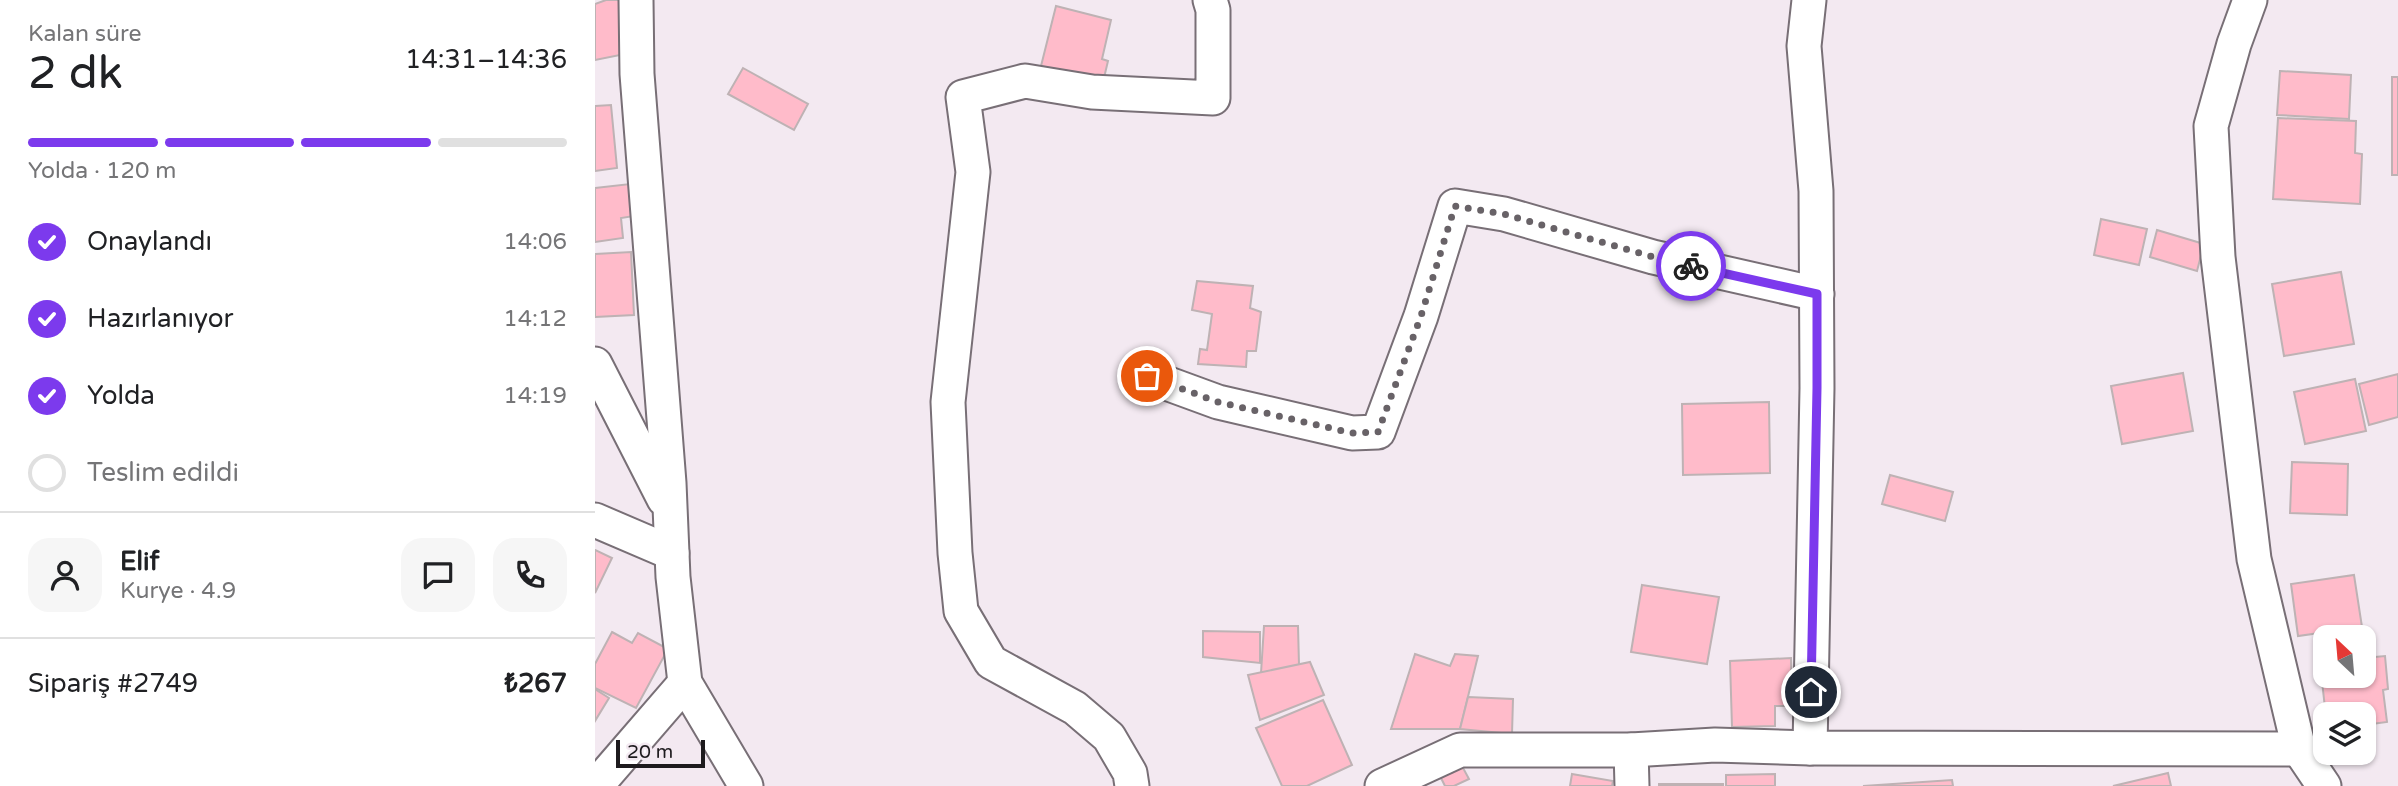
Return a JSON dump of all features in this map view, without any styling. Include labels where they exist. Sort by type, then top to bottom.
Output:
[{"type":"street","points":[[636,0],[637,74],[672,553],[685,683],[746,786]]},
{"type":"street","points":[[1132,786],[1130,772],[1109,737],[1075,708],[991,662],[961,611],[955,553],[948,402],[972,172],[964,97],[1025,81],[1092,92],[1213,98],[1213,10],[1210,0]]},
{"type":"street","points":[[1809,0],[1804,46],[1816,191],[1817,294],[1810,748]]},
{"type":"street","points":[[2250,0],[2234,44],[2211,126],[2218,257],[2254,559],[2299,749],[2324,786]]},
{"type":"street","points":[[1147,376],[1218,402],[1352,433],[1378,432],[1421,316],[1455,206],[1504,214],[1653,257],[1817,294]]},
{"type":"street","points":[[595,364],[670,513]]},
{"type":"street","points":[[595,520],[672,553]]},
{"type":"street","points":[[596,786],[685,683]]},
{"type":"street","points":[[1382,786],[1459,750],[1632,750],[1715,745],[1810,748],[2299,749]]},
{"type":"street","points":[[1632,750],[1632,786]]},
{"type":"building","points":[[606,0],[624,0],[630,53],[595,60],[595,4]]},
{"type":"building","points":[[1056,6],[1111,20],[1102,59],[1108,61],[1103,82],[1041,66]]},
{"type":"building","points":[[743,68],[808,104],[794,130],[728,94]]},
{"type":"building","points":[[2280,71],[2351,75],[2349,119],[2277,115]]},
{"type":"building","points":[[2392,77],[2398,77],[2398,175],[2392,175]]},
{"type":"building","points":[[611,105],[617,168],[595,171],[595,106]]},
{"type":"building","points":[[2278,118],[2356,121],[2355,153],[2362,154],[2360,204],[2273,199]]},
{"type":"building","points":[[630,184],[634,216],[621,218],[623,238],[595,242],[595,188]]},
{"type":"building","points":[[2101,219],[2147,229],[2139,265],[2094,255]]},
{"type":"building","points":[[2157,230],[2204,244],[2197,271],[2150,257]]},
{"type":"building","points":[[631,252],[634,315],[595,317],[595,254]]},
{"type":"building","points":[[2341,272],[2354,344],[2284,356],[2272,284]]},
{"type":"building","points":[[1197,281],[1253,286],[1250,308],[1261,312],[1256,351],[1247,351],[1246,367],[1198,364],[1200,349],[1207,350],[1212,314],[1192,310]]},
{"type":"building","points":[[2183,373],[2193,431],[2122,444],[2111,386]]},
{"type":"building","points":[[2398,374],[2398,417],[2369,425],[2359,384]]},
{"type":"building","points":[[2355,379],[2366,431],[2305,444],[2294,392]]},
{"type":"building","points":[[1769,402],[1770,473],[1683,475],[1682,404]]},
{"type":"building","points":[[2292,462],[2348,464],[2347,515],[2290,513]]},
{"type":"building","points":[[1890,475],[1953,492],[1945,521],[1882,504]]},
{"type":"building","points":[[595,550],[612,558],[595,593]]},
{"type":"building","points":[[2354,575],[2362,625],[2313,625],[2313,634],[2298,636],[2291,584]]},
{"type":"building","points":[[1642,585],[1719,597],[1707,664],[1631,652]]},
{"type":"building","points":[[1264,626],[1298,626],[1299,665],[1261,673]]},
{"type":"building","points":[[1203,631],[1260,632],[1260,663],[1203,657]]},
{"type":"building","points":[[612,632],[632,643],[638,633],[668,649],[636,708],[595,688],[595,664]]},
{"type":"building","points":[[1415,654],[1450,666],[1455,654],[1478,656],[1460,729],[1391,729]]},
{"type":"building","points":[[2385,656],[2388,689],[2383,690],[2387,722],[2376,723],[2376,702],[2324,702],[2323,688],[2377,688],[2377,657]]},
{"type":"building","points":[[1791,658],[1792,706],[1775,706],[1775,726],[1732,727],[1730,661]]},
{"type":"building","points":[[1310,662],[1324,695],[1260,720],[1248,675]]},
{"type":"building","points":[[595,689],[609,698],[595,721]]},
{"type":"building","points":[[1468,697],[1513,699],[1512,734],[1460,729]]},
{"type":"building","points":[[1323,700],[1352,765],[1307,786],[1282,786],[1256,728]]},
{"type":"building","points":[[1462,766],[1469,779],[1454,786],[1445,786],[1439,774],[1447,774]]},
{"type":"building","points":[[2168,773],[2171,786],[2113,786]]},
{"type":"building","points":[[1572,774],[1613,781],[1612,786],[1570,786]]},
{"type":"building","points":[[1775,774],[1775,786],[1726,786],[1726,775]]},
{"type":"building","points":[[1952,780],[1953,786],[1863,786]]},
{"type":"building","points":[[1723,784],[1723,786],[1659,786]]},
{"type":"way so far","points":[[1147,376],[1218,402],[1352,433],[1378,432],[1421,316],[1455,206],[1504,214],[1691,266]]},
{"type":"route","points":[[1691,266],[1817,294],[1811,692]]}]
